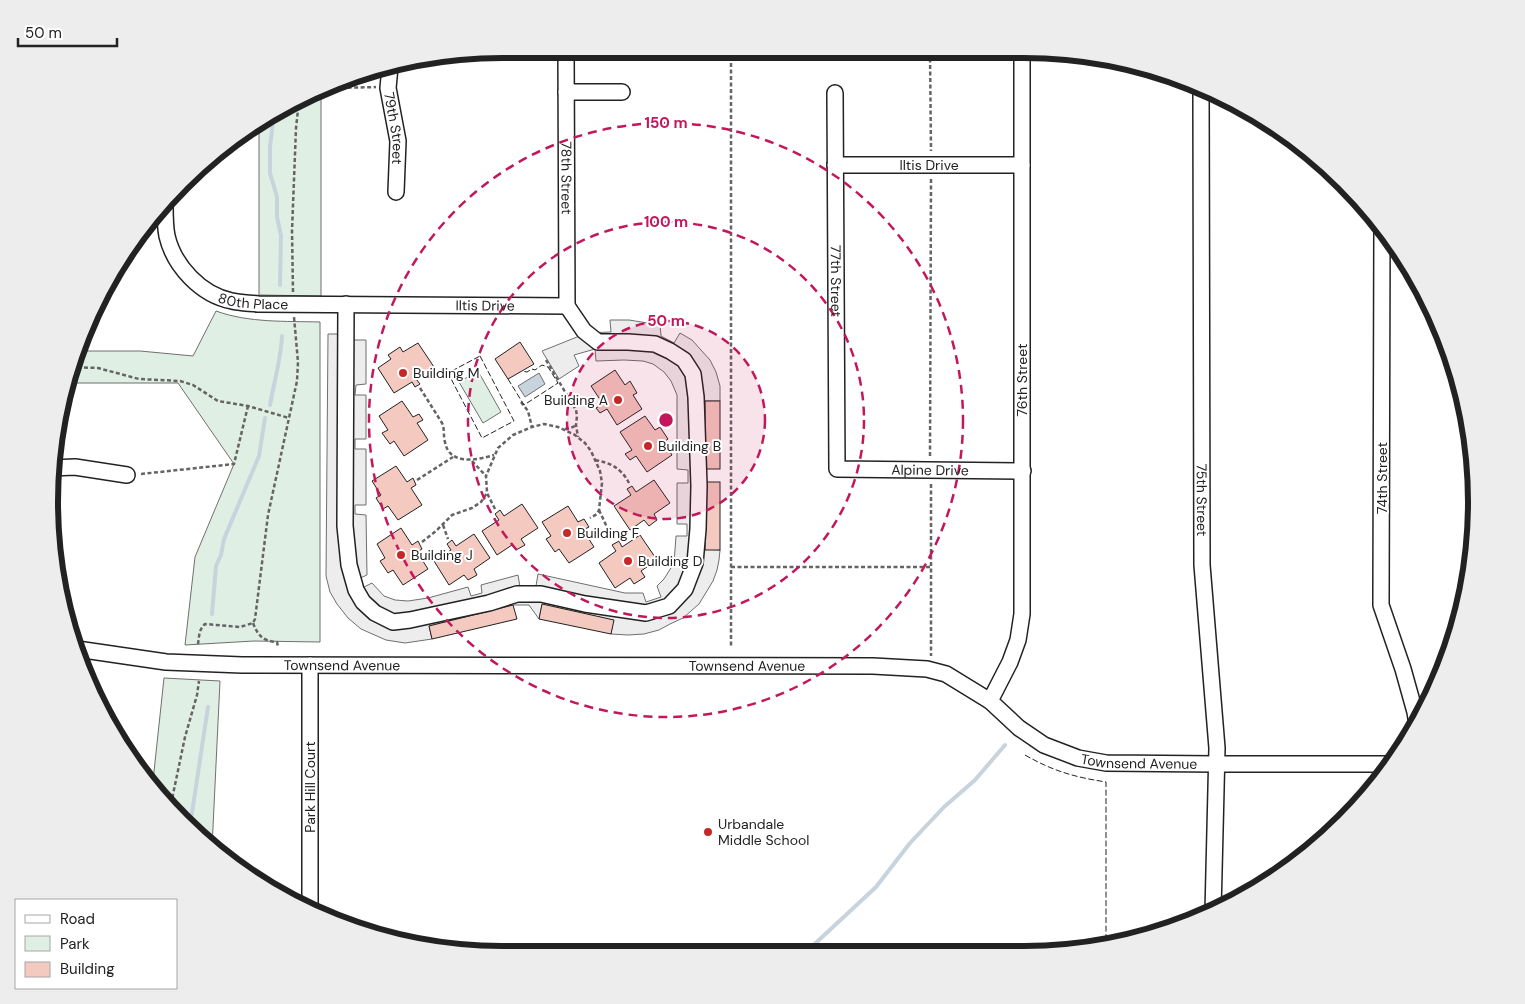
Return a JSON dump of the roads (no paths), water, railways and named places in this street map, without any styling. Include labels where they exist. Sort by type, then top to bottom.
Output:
[{"type":"street","name":"78th Street","points":[[566,58],[568,306]]},
{"type":"street","name":"76th Street","points":[[990,701],[1010,662],[1018,640],[1022,614],[1022,58]]},
{"type":"street","name":"79th Street","points":[[389,72],[388,87],[398,141],[396,192]]},
{"type":"street","points":[[566,92],[622,92]]},
{"type":"street","name":"77th Street","points":[[835,93],[837,469]]},
{"type":"street","name":"75th Street","points":[[1200,94],[1202,566],[1217,748],[1214,904]]},
{"type":"street","name":"Iltis Drive","points":[[835,165],[1022,165]]},
{"type":"street","name":"80th Place","points":[[165,212],[167,237],[174,255],[184,270],[197,284],[213,294],[230,301],[258,304],[403,304]]},
{"type":"street","name":"74th Street","points":[[1382,239],[1381,605],[1403,669],[1415,712]]},
{"type":"street","points":[[346,304],[345,526],[349,565],[356,590],[363,602],[375,613],[393,622],[432,616],[489,603],[517,594],[541,594],[646,613],[669,606],[685,589],[695,564],[698,529],[699,486],[696,397],[693,374],[684,360],[654,344],[598,342],[584,330],[568,306]]},
{"type":"street","name":"Iltis Drive","points":[[403,304],[568,306]]},
{"type":"street","points":[[59,468],[76,468],[127,475]]},
{"type":"street","name":"Alpine Drive","points":[[837,469],[1022,471]]},
{"type":"street","name":"Townsend Avenue","points":[[83,650],[166,662],[235,664],[873,666],[931,670],[946,674],[990,701],[1019,728],[1044,745],[1078,758],[1106,763],[1382,764]]},
{"type":"street","name":"Park Hill Court","points":[[310,664],[310,903]]},
{"type":"waterway","points":[[273,121],[270,147],[270,173],[277,197],[277,217],[281,236],[280,285]]},
{"type":"waterway","points":[[270,405],[282,336]]},
{"type":"waterway","points":[[212,614],[216,566],[221,555],[224,539],[259,456],[265,418]]},
{"type":"waterway","points":[[191,819],[208,707]]},
{"type":"waterway","points":[[813,946],[876,887],[910,843],[944,807],[975,780],[1005,745]]},
{"type":"place","name":"Building M","points":[[403,373]]},
{"type":"place","name":"Building A","points":[[618,400]]},
{"type":"place","name":"Building B","points":[[648,446]]},
{"type":"place","name":"Building F","points":[[567,533]]},
{"type":"place","name":"Building J","points":[[401,555]]},
{"type":"place","name":"Building D","points":[[628,561]]},
{"type":"place","name":"Urbandale Middle School","points":[[708,832]]}]
